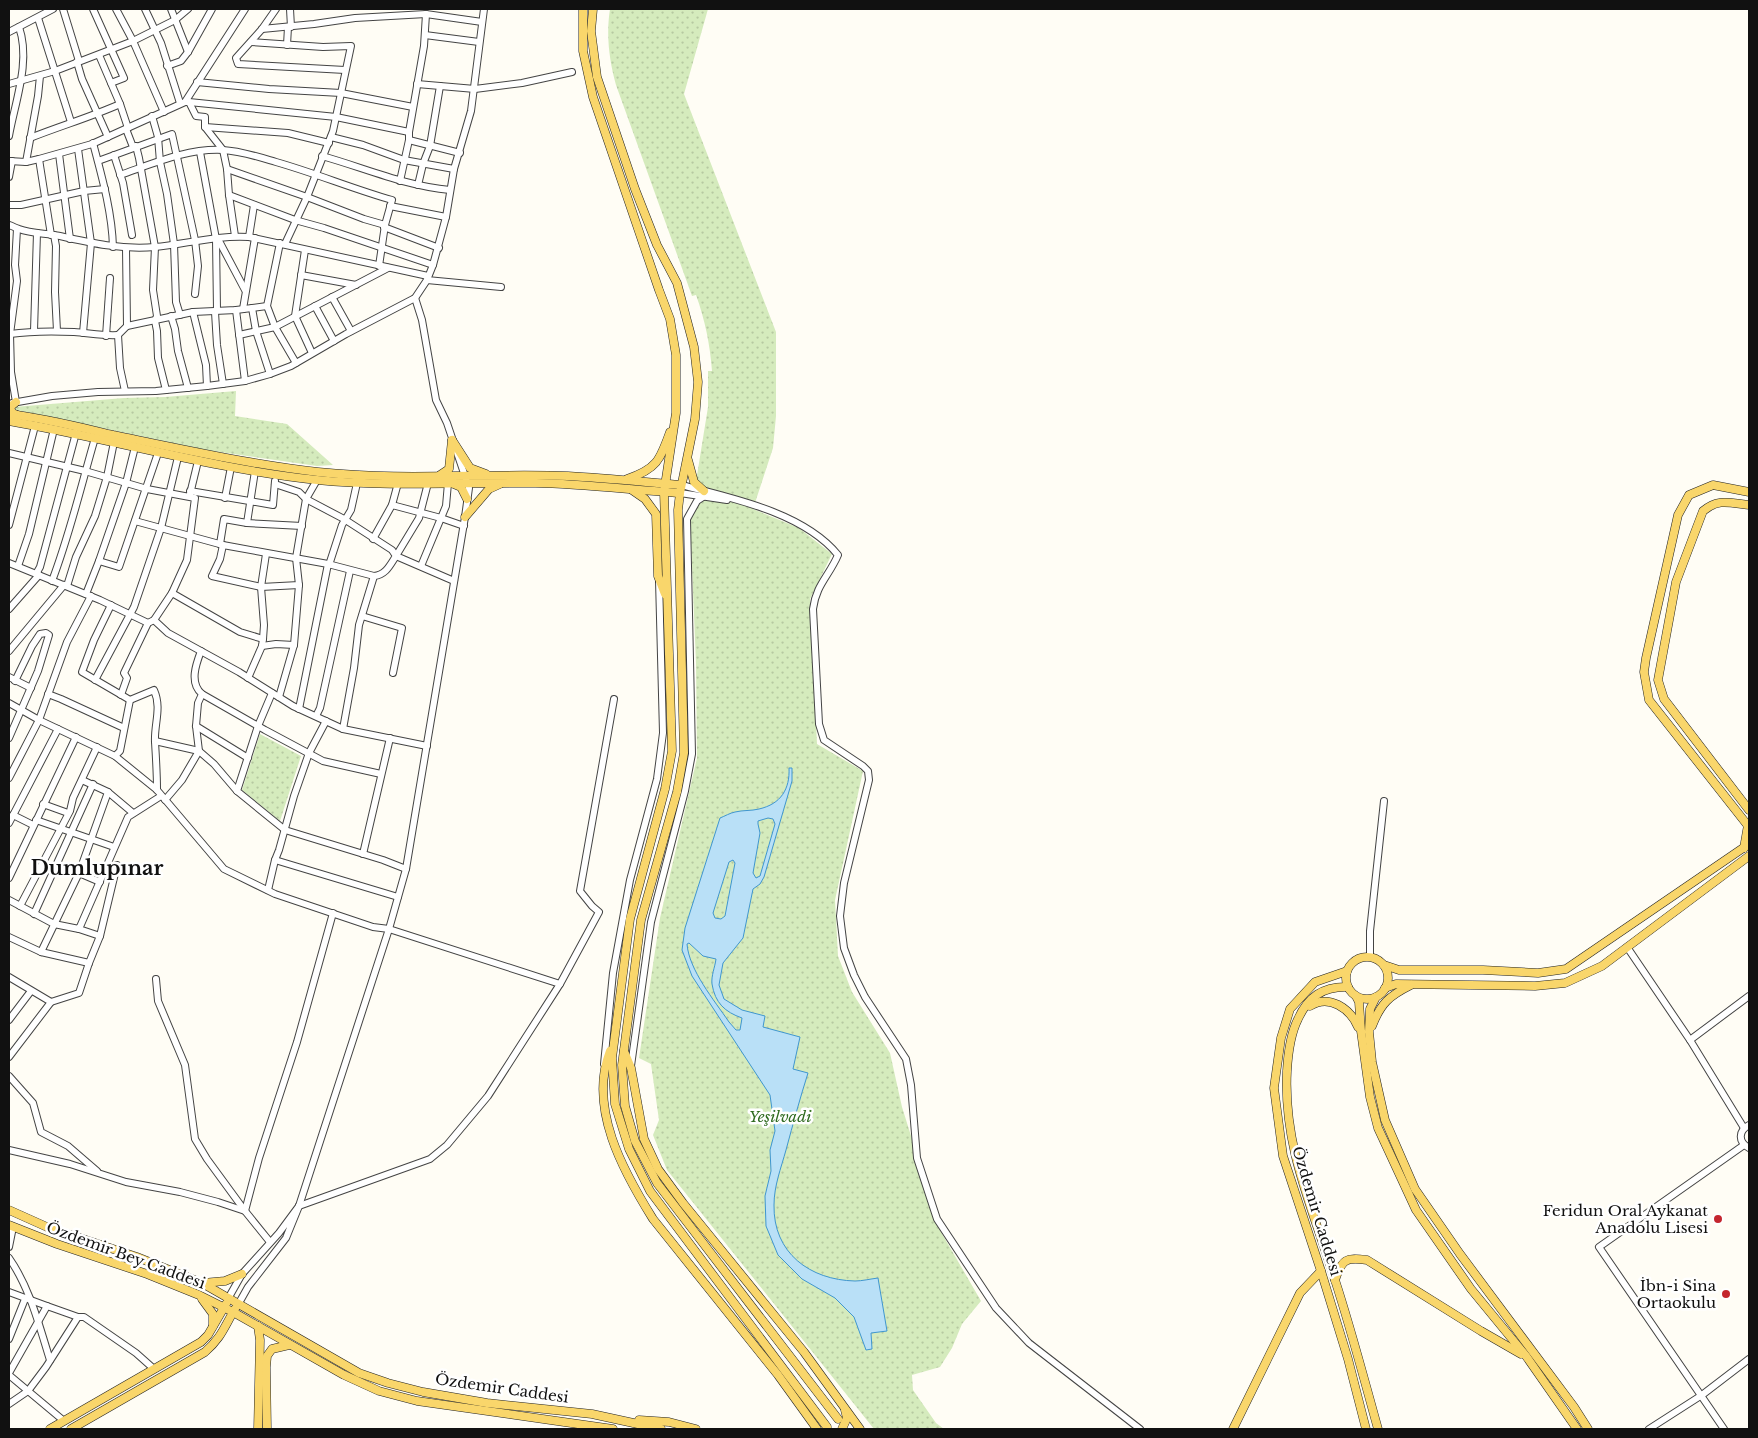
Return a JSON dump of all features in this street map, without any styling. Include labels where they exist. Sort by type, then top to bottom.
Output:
[{"type":"main road","points":[[583,9],[583,51],[593,97],[658,290],[670,319],[676,355],[676,413],[664,488],[672,751],[665,789],[630,919],[613,1043],[615,1104],[629,1149],[650,1191],[827,1427]]},
{"type":"main road","points":[[593,9],[591,31],[597,78],[635,189],[657,245],[677,283],[694,347],[698,382],[695,419],[680,489],[678,510],[684,753],[677,792],[641,920],[623,1049],[622,1065],[626,1106],[635,1141],[657,1183],[838,1419]]},
{"type":"main road","points":[[12,403],[10,407],[13,415],[261,465],[358,475],[438,476],[505,483],[680,489]]},
{"type":"main road","points":[[622,480],[643,474],[657,462],[676,413]]},
{"type":"main road","points":[[9,421],[76,433],[198,461],[317,480],[357,483],[450,483],[490,476],[568,476],[622,480],[664,488]]},
{"type":"main road","points":[[452,440],[470,468],[490,476]]},
{"type":"main road","points":[[438,476],[444,474],[449,469],[452,440]]},
{"type":"main road","points":[[687,455],[694,482],[703,494]]},
{"type":"main road","points":[[450,483],[461,487],[467,499]]},
{"type":"main road","points":[[465,517],[489,489],[505,483]]},
{"type":"main road","points":[[1577,1429],[1526,1356],[1471,1289],[1416,1210],[1378,1128],[1368,1089],[1360,1031],[1359,1002],[1348,987],[1347,971],[1351,964],[1358,959],[1370,957],[1398,970],[1483,970],[1538,973],[1566,969],[1746,846],[1748,826],[1649,700],[1644,672],[1678,516],[1689,495],[1713,485],[1749,492]]},
{"type":"main road","points":[[630,488],[645,499],[656,514],[658,576],[667,602]]},
{"type":"main road","points":[[1749,505],[1711,504],[1703,511],[1676,582],[1658,680],[1664,699],[1749,810]]},
{"type":"main road","points":[[1384,988],[1396,984],[1535,986],[1565,983],[1602,966],[1748,859]]},
{"type":"main road","points":[[1384,965],[1388,977],[1384,988],[1370,1008],[1369,1032],[1372,1062],[1385,1120],[1414,1189],[1588,1429]]},
{"type":"main road","name":"Özdemir Caddesi","points":[[1347,971],[1315,982],[1290,1009],[1281,1038],[1274,1088],[1283,1156],[1321,1271],[1348,1360],[1366,1429]]},
{"type":"main road","points":[[1369,1032],[1378,1008],[1396,992],[1414,984]]},
{"type":"main road","name":"Özdemir Caddesi","points":[[1348,987],[1335,986],[1320,993],[1308,1002],[1295,1025],[1288,1049],[1287,1113],[1299,1174],[1335,1280],[1378,1429]]},
{"type":"main road","points":[[1356,996],[1368,999],[1376,997]]},
{"type":"main road","points":[[1302,1011],[1317,1001],[1331,1001],[1347,1010],[1354,1018],[1360,1031]]},
{"type":"main road","points":[[613,1043],[604,1068],[603,1088],[606,1114],[615,1147],[636,1191],[653,1218],[778,1375],[817,1429]]},
{"type":"main road","points":[[623,1049],[631,1068],[644,1138],[658,1169],[683,1203],[804,1352],[860,1429]]},
{"type":"main road","name":"Özdemir Caddesi","points":[[9,1210],[47,1227],[137,1257],[202,1283],[359,1373],[388,1383],[423,1392],[487,1404],[561,1410],[618,1419],[661,1429]]},
{"type":"main road","name":"Özdemir Bey Caddesi","points":[[11,1226],[57,1244],[147,1274],[199,1295],[258,1326]]},
{"type":"main road","points":[[1335,1280],[1340,1265],[1346,1261],[1352,1258],[1367,1260],[1481,1331],[1526,1356]]},
{"type":"main road","points":[[1234,1429],[1300,1293],[1321,1271]]},
{"type":"main road","points":[[202,1283],[225,1281],[242,1274]]},
{"type":"main road","points":[[199,1295],[213,1314],[213,1327]]},
{"type":"main road","points":[[50,1429],[201,1342],[213,1327],[229,1297]]},
{"type":"main road","points":[[71,1429],[85,1426],[205,1352],[215,1343],[239,1303]]},
{"type":"main road","points":[[258,1326],[260,1340],[258,1429]]},
{"type":"main road","name":"Özdemir Caddesi","points":[[258,1326],[344,1376],[389,1394],[417,1401],[610,1429]]},
{"type":"main road","points":[[267,1429],[267,1356],[272,1349],[289,1345]]},
{"type":"main road","points":[[842,1429],[847,1418],[845,1409]]},
{"type":"main road","points":[[618,1419],[669,1422],[696,1429]]},
{"type":"street","points":[[9,32],[52,9]]},
{"type":"street","points":[[63,9],[82,79],[108,137]]},
{"type":"street","points":[[93,9],[124,78],[111,83]]},
{"type":"street","points":[[116,9],[133,41],[164,112]]},
{"type":"street","points":[[146,9],[167,66],[184,103],[196,116],[205,117],[204,127],[222,150],[227,169],[228,195],[235,236]]},
{"type":"street","points":[[171,9],[188,52]]},
{"type":"street","points":[[9,84],[56,71],[133,41],[175,20],[188,9]]},
{"type":"street","points":[[167,66],[181,61],[212,9]]},
{"type":"street","points":[[184,103],[245,9]]},
{"type":"street","points":[[276,9],[262,29],[236,58],[238,64],[345,70]]},
{"type":"street","points":[[287,45],[290,9]]},
{"type":"street","points":[[17,229],[15,266],[17,280],[10,334],[12,403],[52,396],[166,390],[223,384],[270,374],[296,363],[351,331],[415,298],[427,278],[439,248],[454,170],[471,111],[484,9]]},
{"type":"street","points":[[262,29],[289,27],[383,12],[426,14],[482,22]]},
{"type":"street","points":[[400,181],[425,35],[426,14]]},
{"type":"street","points":[[38,18],[71,122]]},
{"type":"street","points":[[9,136],[20,81],[23,39],[19,27]]},
{"type":"street","points":[[425,35],[479,42]]},
{"type":"street","points":[[251,42],[323,47],[351,46],[330,140],[314,174],[307,197],[282,244],[267,306],[274,327],[296,363]]},
{"type":"street","points":[[99,55],[120,104],[141,168],[155,247],[153,290],[157,316],[155,321],[158,358],[166,390]]},
{"type":"street","points":[[417,84],[475,89],[522,83],[572,72]]},
{"type":"street","points":[[26,162],[40,76]]},
{"type":"street","points":[[197,82],[341,93],[413,107]]},
{"type":"street","points":[[418,185],[430,146],[440,86]]},
{"type":"street","points":[[9,177],[10,161],[26,162],[93,144],[141,120],[184,103],[336,117],[408,132]]},
{"type":"street","points":[[30,138],[98,114],[120,104]]},
{"type":"street","points":[[152,116],[158,137],[160,162],[167,194],[174,244],[176,302],[180,315]]},
{"type":"street","points":[[204,127],[288,133],[364,145],[404,160],[454,170]]},
{"type":"street","points":[[98,161],[158,137],[172,134],[195,240],[198,266],[195,294]]},
{"type":"street","points":[[408,140],[460,152]]},
{"type":"street","points":[[93,144],[105,189],[112,226],[112,247]]},
{"type":"street","points":[[78,149],[90,243],[83,333]]},
{"type":"street","points":[[120,175],[178,156],[222,150],[255,156],[392,200],[384,226],[379,266]]},
{"type":"street","points":[[200,152],[217,239],[217,344],[223,384]]},
{"type":"street","points":[[59,154],[70,239]]},
{"type":"street","points":[[114,155],[132,235]]},
{"type":"street","points":[[322,156],[400,181],[450,190]]},
{"type":"street","points":[[39,159],[44,199],[56,246],[55,292],[57,331]]},
{"type":"street","points":[[227,169],[307,197],[439,248]]},
{"type":"street","points":[[9,205],[22,205],[84,191],[105,189]]},
{"type":"street","points":[[228,195],[295,220],[433,265]]},
{"type":"street","points":[[245,380],[239,335],[240,309],[245,290],[252,238],[254,204]]},
{"type":"street","points":[[390,206],[446,218]]},
{"type":"street","points":[[9,225],[17,229],[37,233],[126,248],[155,247],[235,236],[252,238],[427,278],[502,287]]},
{"type":"street","points":[[34,331],[37,233]]},
{"type":"street","points":[[217,239],[245,290]]},
{"type":"street","points":[[126,248],[127,326]]},
{"type":"street","points":[[305,250],[295,316],[312,353]]},
{"type":"street","points":[[239,335],[274,327],[388,268]]},
{"type":"street","points":[[301,275],[356,285]]},
{"type":"street","points":[[106,336],[110,278]]},
{"type":"street","points":[[332,297],[351,331]]},
{"type":"street","points":[[239,1303],[248,1287],[286,1238],[299,1206],[389,929],[406,869],[469,488],[436,400],[422,320],[415,298]]},
{"type":"street","points":[[10,334],[57,331],[106,336],[118,335],[127,326],[171,316],[194,312],[267,306]]},
{"type":"street","points":[[315,306],[334,341]]},
{"type":"street","points":[[252,308],[256,331],[270,374]]},
{"type":"street","points":[[194,312],[206,365],[207,386]]},
{"type":"street","points":[[171,316],[188,388]]},
{"type":"street","points":[[118,335],[120,368],[125,391]]},
{"type":"street","points":[[9,525],[35,426]]},
{"type":"street","points":[[18,566],[28,534],[54,429]]},
{"type":"street","points":[[9,609],[38,575],[76,433]]},
{"type":"street","points":[[52,581],[67,542],[95,438]]},
{"type":"street","points":[[9,651],[66,586],[73,572],[76,556],[95,516],[107,477],[114,442]]},
{"type":"street","points":[[9,778],[39,720],[88,595],[126,483],[135,447]]},
{"type":"street","points":[[9,453],[169,494],[190,494],[273,505],[276,474]]},
{"type":"street","points":[[99,561],[119,567],[158,453]]},
{"type":"street","points":[[95,680],[134,607],[161,528],[178,457]]},
{"type":"street","points":[[190,494],[198,461]]},
{"type":"street","points":[[225,498],[231,467]]},
{"type":"street","points":[[247,523],[255,471]]},
{"type":"street","points":[[279,697],[294,645],[300,585],[296,558],[306,500],[317,480]]},
{"type":"street","points":[[299,708],[328,564],[345,520],[351,510],[357,483]]},
{"type":"street","points":[[372,539],[392,505],[398,483]]},
{"type":"street","points":[[135,521],[191,537],[266,554],[328,564],[350,571],[379,576],[396,556],[419,518],[428,483]]},
{"type":"street","points":[[421,566],[446,506],[450,483]]},
{"type":"street","points":[[275,484],[298,492],[306,500],[345,520],[392,550],[396,556],[454,581]]},
{"type":"street","points":[[680,489],[738,501],[776,514],[812,531],[838,555],[815,597],[813,610],[819,724],[824,740],[863,766],[868,771],[869,780],[844,883],[840,916],[844,948],[865,997],[906,1059],[911,1085],[917,1158],[937,1219],[996,1308],[1029,1343],[1140,1429]]},
{"type":"street","points":[[121,695],[127,678],[124,673],[151,622],[172,593],[187,560],[195,498],[190,494]]},
{"type":"street","points":[[631,1068],[651,922],[686,791],[692,754],[687,519],[703,494]]},
{"type":"street","points":[[392,505],[464,526]]},
{"type":"street","points":[[300,585],[261,587],[212,576],[220,559],[224,519],[247,523],[302,526]]},
{"type":"street","points":[[248,678],[262,643],[264,625],[261,587],[266,554]]},
{"type":"street","points":[[9,563],[151,622],[279,697],[343,729],[427,746]]},
{"type":"street","points":[[316,716],[320,708],[350,571]]},
{"type":"street","points":[[343,729],[354,668],[359,625],[374,576]]},
{"type":"street","points":[[604,1068],[613,973],[630,880],[657,779],[663,732],[658,576]]},
{"type":"street","points":[[172,593],[262,643],[294,645]]},
{"type":"street","points":[[110,605],[82,672],[130,700]]},
{"type":"street","points":[[362,616],[402,628],[393,673]]},
{"type":"street","points":[[9,738],[31,688],[48,639],[49,634],[46,633],[40,634],[12,679],[31,688]]},
{"type":"street","points":[[201,651],[195,668],[195,680],[198,690],[202,694],[323,761],[382,774]]},
{"type":"street","points":[[130,700],[154,690],[158,702],[155,741],[161,795]]},
{"type":"street","points":[[237,791],[258,726],[272,693]]},
{"type":"street","points":[[48,694],[124,728]]},
{"type":"street","points":[[79,929],[128,816],[182,780],[199,751],[196,726],[198,703],[202,694]]},
{"type":"street","points":[[229,1297],[242,1274],[299,1206],[430,1159],[447,1145],[488,1096],[560,984],[599,912],[580,892],[614,699]]},
{"type":"street","points":[[114,756],[120,751],[130,700]]},
{"type":"street","points":[[9,702],[39,720],[114,756],[161,795],[224,869],[268,890],[373,927],[389,929],[560,984]]},
{"type":"street","points":[[268,890],[274,860],[309,753],[326,721]]},
{"type":"street","points":[[196,726],[248,758]]},
{"type":"street","points":[[9,822],[58,729]]},
{"type":"street","points":[[9,878],[76,737]]},
{"type":"street","points":[[363,854],[390,738]]},
{"type":"street","points":[[155,741],[199,751],[214,764],[237,791],[285,830],[406,869]]},
{"type":"street","points":[[20,906],[68,813],[97,747]]},
{"type":"street","points":[[82,780],[108,792],[133,813]]},
{"type":"street","points":[[34,914],[93,784]]},
{"type":"street","points":[[41,952],[79,873],[108,792]]},
{"type":"street","points":[[1370,957],[1370,931],[1384,801]]},
{"type":"street","points":[[43,804],[68,813]]},
{"type":"street","points":[[13,815],[114,847]]},
{"type":"street","points":[[274,860],[398,897]]},
{"type":"street","points":[[9,1057],[51,1002],[79,993],[88,963],[100,936],[117,865]]},
{"type":"street","points":[[79,873],[100,882]]},
{"type":"street","points":[[9,900],[54,924],[100,936]]},
{"type":"street","points":[[245,1212],[259,1158],[297,1042],[333,913]]},
{"type":"street","points":[[9,937],[41,952],[88,963]]},
{"type":"street","points":[[1627,947],[1747,1127],[1741,1136],[1747,1146],[1600,1247],[1724,1429]]},
{"type":"street","points":[[156,979],[158,1001],[185,1065],[195,1139],[245,1212],[270,1242]]},
{"type":"street","points":[[10,980],[51,1002]]},
{"type":"street","points":[[9,1020],[31,991]]},
{"type":"street","points":[[1690,1040],[1749,996]]},
{"type":"street","points":[[9,1076],[33,1103],[41,1132],[68,1146],[100,1174]]},
{"type":"street","points":[[9,1150],[70,1164],[126,1182],[180,1192],[218,1202],[245,1212]]},
{"type":"street","points":[[9,1247],[11,1226]]},
{"type":"street","points":[[9,1258],[18,1270],[28,1300],[38,1321],[50,1360]]},
{"type":"street","points":[[9,1292],[78,1317],[84,1317],[136,1353],[154,1369]]},
{"type":"street","points":[[9,1339],[28,1300]]},
{"type":"street","points":[[47,1306],[9,1374],[64,1421]]},
{"type":"street","points":[[9,1404],[28,1390],[78,1317]]},
{"type":"street","points":[[1649,1429],[1702,1395],[1749,1358]]},
{"type":"green space","name":"Yeşilvadi","points":[[610,9],[708,9],[684,94],[776,332],[776,416],[773,448],[753,509],[799,528],[832,554],[810,599],[817,744],[863,771],[835,900],[838,956],[852,992],[890,1053],[902,1107],[941,1232],[981,1301],[962,1324],[952,1348],[940,1367],[912,1375],[913,1390],[936,1423],[944,1429],[874,1429],[667,1170],[653,1135],[659,1120],[651,1064],[639,1058],[660,918],[697,758],[696,663],[690,519],[708,407],[708,371],[712,371],[707,332],[696,295],[692,296],[616,85],[609,47]]},
{"type":"green space","points":[[236,391],[235,416],[287,424],[333,465],[317,466],[206,450],[16,410],[14,407],[124,398],[165,397]]},
{"type":"green space","points":[[260,734],[301,756],[280,821],[242,790]]},
{"type":"water","points":[[789,768],[792,768],[792,781],[764,877],[760,884],[753,889],[743,938],[723,963],[719,985],[724,999],[742,1010],[765,1016],[763,1027],[800,1037],[793,1069],[808,1073],[776,1184],[774,1198],[775,1222],[787,1250],[797,1261],[809,1269],[839,1279],[858,1281],[878,1278],[887,1331],[871,1333],[872,1349],[866,1350],[854,1317],[835,1298],[802,1279],[778,1255],[766,1226],[765,1196],[771,1171],[770,1150],[775,1131],[770,1095],[692,976],[682,950],[685,928],[720,818],[733,812],[767,807],[783,794],[789,776]],"holes":[[[768,818],[773,819],[775,824],[760,876],[756,878],[753,873],[760,833],[758,821]],[[733,860],[735,863],[725,916],[721,919],[715,918],[713,913],[729,862]],[[689,943],[703,956],[716,959],[712,978],[713,991],[718,1002],[726,1010],[742,1018],[740,1030],[736,1030],[729,1022],[703,984],[692,964],[687,944]]]},
{"type":"place","name":"Feridun Oral Aykanat Anadolu Lisesi","points":[[1718,1219]]},
{"type":"place","name":"İbn-i Sina Ortaokulu","points":[[1726,1294]]},
{"type":"district","name":"Dumlupınar","points":[[97,868]]}]
